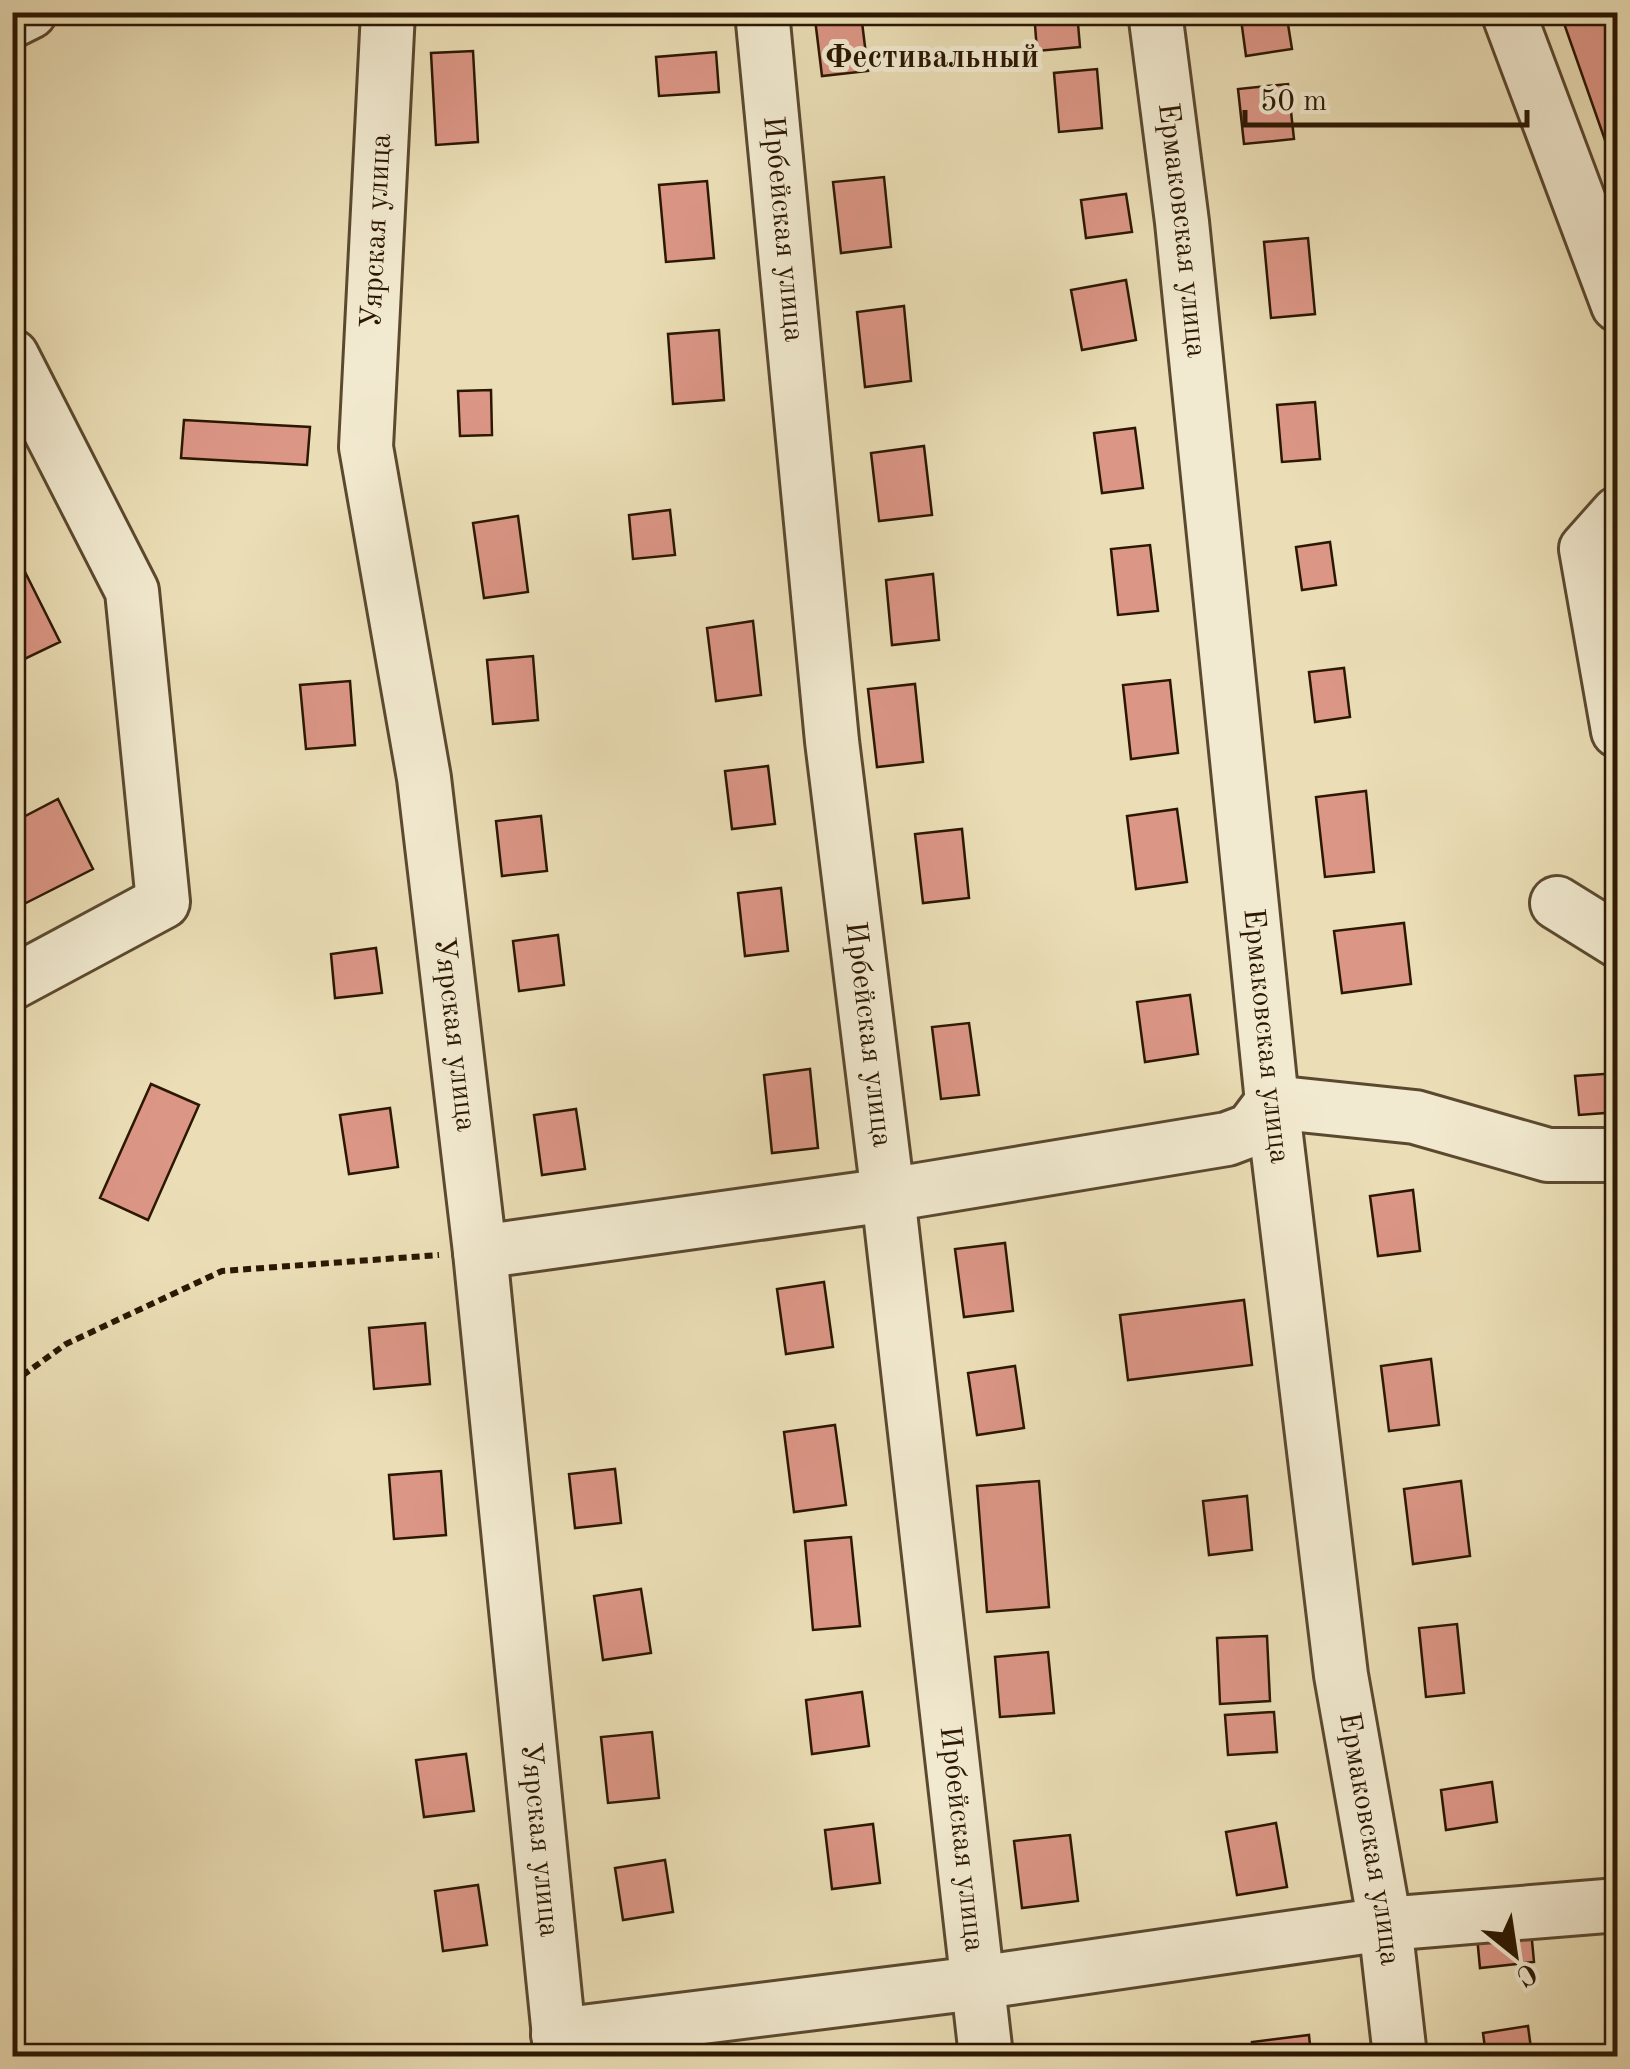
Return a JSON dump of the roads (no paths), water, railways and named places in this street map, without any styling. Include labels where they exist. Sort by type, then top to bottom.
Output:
[{"type":"street","points":[[12,21],[30,12]]},
{"type":"street","name":"Уярская улица","points":[[388,12],[366,447],[424,778],[480,1252],[560,2046]]},
{"type":"street","name":"Ирбейская улица","points":[[762,12],[832,741],[986,2056]]},
{"type":"street","name":"Ермаковская улица","points":[[1155,12],[1182,222],[1272,1102],[1340,1675],[1384,1924],[1400,2056]]},
{"type":"street","points":[[1508,12],[1618,305]]},
{"type":"street","points":[[12,356],[132,591],[162,902],[12,983]]},
{"type":"street","points":[[1618,513],[1586,548],[1618,731]]},
{"type":"street","points":[[1558,903],[1618,941]]},
{"type":"street","points":[[480,1252],[888,1194],[1227,1139],[1251,1130],[1272,1102],[1415,1117],[1548,1155],[1618,1155]]},
{"type":"street","points":[[560,2046],[1384,1924],[1618,1906]]},
{"type":"district","name":"Фестивальный","points":[[932,59]]}]
